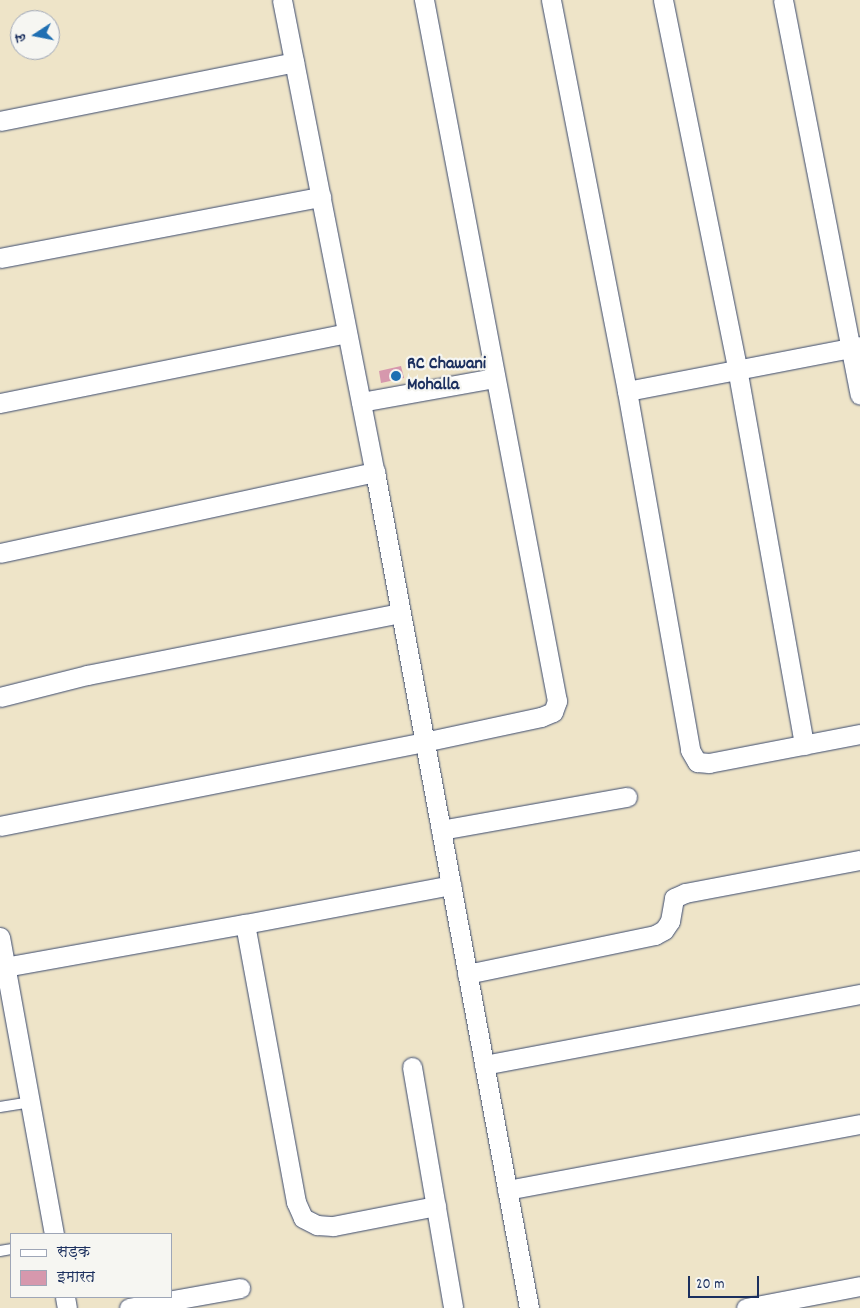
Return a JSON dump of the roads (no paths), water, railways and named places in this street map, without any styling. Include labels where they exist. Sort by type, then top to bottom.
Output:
[{"type":"street","points":[[282,0],[346,333],[375,472],[529,1308]]},
{"type":"street","points":[[0,826],[424,742],[541,717],[553,712],[557,701],[424,0]]},
{"type":"street","points":[[551,0],[627,390],[690,750],[697,762],[709,763],[860,734]]},
{"type":"street","points":[[663,0],[737,368],[804,745]]},
{"type":"street","points":[[783,0],[855,347],[860,395]]},
{"type":"street","points":[[0,121],[294,62]]},
{"type":"street","points":[[0,258],[321,197]]},
{"type":"street","points":[[0,403],[346,333]]},
{"type":"street","points":[[627,390],[855,347]]},
{"type":"street","points":[[361,402],[495,378]]},
{"type":"street","points":[[0,553],[375,472]]},
{"type":"street","points":[[0,697],[87,675],[400,613]]},
{"type":"street","points":[[441,830],[627,797]]},
{"type":"street","points":[[467,974],[655,934],[664,930],[670,921],[674,898],[685,893],[860,860]]},
{"type":"street","points":[[3,968],[451,885]]},
{"type":"street","points":[[245,924],[296,1202],[303,1218],[316,1225],[333,1226],[436,1206]]},
{"type":"street","points":[[0,937],[3,968],[54,1233]]},
{"type":"street","points":[[484,1065],[860,994]]},
{"type":"street","points":[[412,1067],[453,1308]]},
{"type":"street","points":[[507,1190],[860,1124]]},
{"type":"street","points":[[746,1308],[860,1286]]},
{"type":"street","points":[[128,1308],[240,1288]]},
{"type":"lane","points":[[0,1107],[30,1102]]},
{"type":"place","name":"RC Chawani Mohalla","points":[[396,376]]}]
